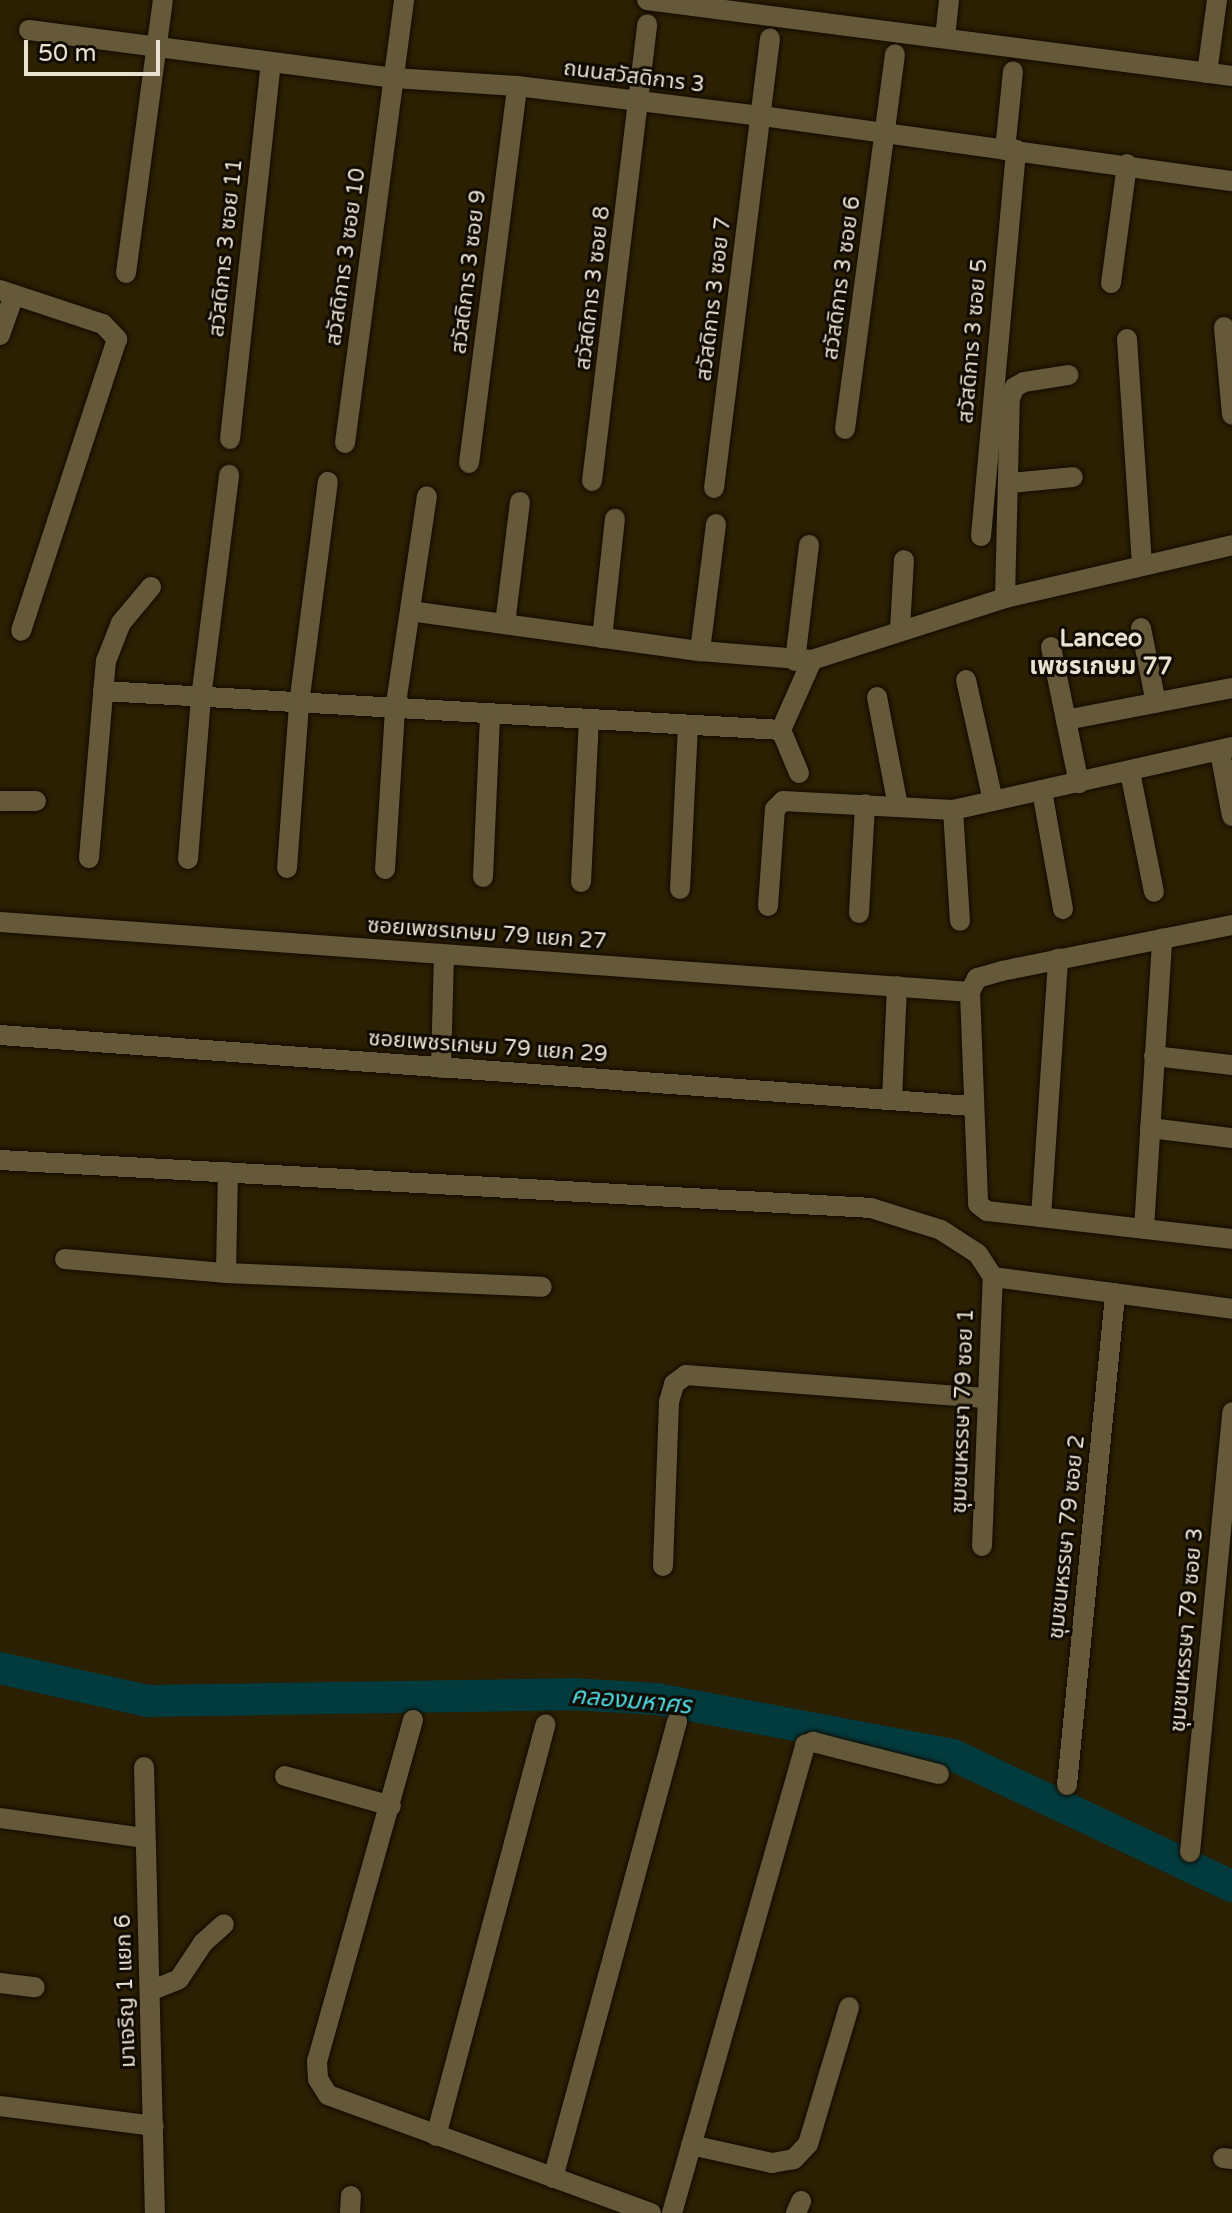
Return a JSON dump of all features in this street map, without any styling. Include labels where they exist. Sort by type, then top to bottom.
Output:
[{"type":"street","points":[[126,273],[163,0]]},
{"type":"street","name":"สวัสดิการ 3 ซอย 10","points":[[345,443],[404,0]]},
{"type":"street","points":[[647,0],[750,7],[945,38],[1232,76]]},
{"type":"street","points":[[945,38],[949,0]]},
{"type":"street","points":[[1207,73],[1217,0]]},
{"type":"street","name":"สวัสดิการ 3 ซอย 8","points":[[592,481],[641,102],[647,24]]},
{"type":"street","name":"ถนนสวัสดิการ 3","points":[[29,30],[394,78],[517,86],[762,116],[1127,164],[1232,181]]},
{"type":"street","name":"สวัสดิการ 3 ซอย 7","points":[[714,488],[770,38]]},
{"type":"street","name":"สวัสดิการ 3 ซอย 6","points":[[845,429],[895,54]]},
{"type":"street","name":"สวัสดิการ 3 ซอย 11","points":[[230,439],[271,63]]},
{"type":"street","name":"สวัสดิการ 3 ซอย 5","points":[[981,536],[1010,150],[1013,71]]},
{"type":"street","name":"สวัสดิการ 3 ซอย 9","points":[[469,463],[517,86]]},
{"type":"street","points":[[1111,283],[1127,164]]},
{"type":"street","points":[[0,335],[7,292],[103,324],[117,339],[21,631]]},
{"type":"street","points":[[1224,327],[1232,415]]},
{"type":"street","points":[[1127,339],[1142,563]]},
{"type":"street","points":[[1005,598],[1010,398],[1015,387],[1068,375]]},
{"type":"street","points":[[188,859],[201,698],[229,475]]},
{"type":"street","points":[[1010,483],[1073,477]]},
{"type":"street","points":[[287,868],[299,704],[328,482]]},
{"type":"street","points":[[385,869],[395,710],[427,496]]},
{"type":"street","points":[[505,624],[520,502]]},
{"type":"street","points":[[602,638],[615,519]]},
{"type":"street","points":[[700,651],[716,524]]},
{"type":"street","points":[[799,773],[781,730],[803,660],[809,545]]},
{"type":"street","points":[[410,611],[700,651],[803,660],[1005,598],[1142,563],[1232,545]]},
{"type":"street","points":[[900,629],[904,560]]},
{"type":"street","points":[[89,858],[103,691],[112,640],[151,587]]},
{"type":"street","points":[[1141,628],[1156,703]]},
{"type":"street","points":[[1051,647],[1079,783]]},
{"type":"street","points":[[966,680],[993,801]]},
{"type":"street","points":[[1066,720],[1232,688]]},
{"type":"street","points":[[103,691],[781,730]]},
{"type":"street","points":[[877,697],[898,806]]},
{"type":"street","points":[[483,877],[490,715]]},
{"type":"street","points":[[581,882],[589,720]]},
{"type":"street","points":[[680,889],[688,725]]},
{"type":"street","points":[[768,906],[778,804],[865,804],[953,810],[1226,750],[1232,816]]},
{"type":"street","points":[[1130,772],[1154,892]]},
{"type":"street","points":[[1042,791],[1063,909]]},
{"type":"street","points":[[0,801],[36,801]]},
{"type":"street","points":[[859,913],[865,804]]},
{"type":"street","points":[[953,810],[960,921]]},
{"type":"street","name":"ซอยเพชรเกษม 79 แยก 27","points":[[0,922],[970,992]]},
{"type":"street","points":[[1232,925],[977,978],[970,992],[978,1204],[987,1211],[1232,1239]]},
{"type":"street","points":[[1144,1229],[1162,939]]},
{"type":"street","points":[[441,1068],[444,956]]},
{"type":"street","points":[[1041,1217],[1058,959]]},
{"type":"street","points":[[892,1100],[897,986]]},
{"type":"street","name":"ซอยเพชรเกษม 79 แยก 29","points":[[0,1035],[972,1106]]},
{"type":"street","points":[[1154,1056],[1232,1065]]},
{"type":"street","points":[[1150,1128],[1232,1138]]},
{"type":"street","points":[[0,1160],[871,1208],[941,1230],[978,1254],[993,1277],[1232,1309]]},
{"type":"street","points":[[226,1273],[228,1172]]},
{"type":"street","points":[[65,1259],[226,1273],[542,1287]]},
{"type":"street","name":"ชุมชนหรรษา 79 ซอย 1","points":[[982,1546],[993,1277]]},
{"type":"street","name":"ชุมชนหรรษา 79 ซอย 2","points":[[1067,1785],[1115,1293]]},
{"type":"street","points":[[663,1566],[669,1402],[674,1384],[686,1375],[987,1398]]},
{"type":"street","name":"ชุมชนหรรษา 79 ซอย 3","points":[[1190,1852],[1232,1412]]},
{"type":"street","points":[[413,1720],[317,2061],[318,2079],[328,2095],[651,2213]]},
{"type":"street","points":[[553,2178],[677,1722]]},
{"type":"street","points":[[436,2136],[546,1724]]},
{"type":"street","points":[[672,2213],[805,1745],[813,1742],[939,1774]]},
{"type":"street","name":"มาเจริญ 1 แยก 6","points":[[144,1767],[155,2213]]},
{"type":"street","points":[[285,1776],[391,1806]]},
{"type":"street","points":[[0,1818],[145,1838]]},
{"type":"street","points":[[150,1991],[179,1979],[203,1943],[224,1924]]},
{"type":"street","points":[[0,1983],[35,1987]]},
{"type":"street","points":[[691,2145],[772,2163],[794,2159],[808,2144],[849,2007]]},
{"type":"street","points":[[0,2106],[154,2126]]},
{"type":"waterway","name":"คลองมหาศร","points":[[0,1668],[148,1701],[571,1694],[657,1699],[953,1755],[1232,1886]]},
{"type":"district","name":"Lanceo เพชรเกษม 77","points":[[1101,653]]}]
